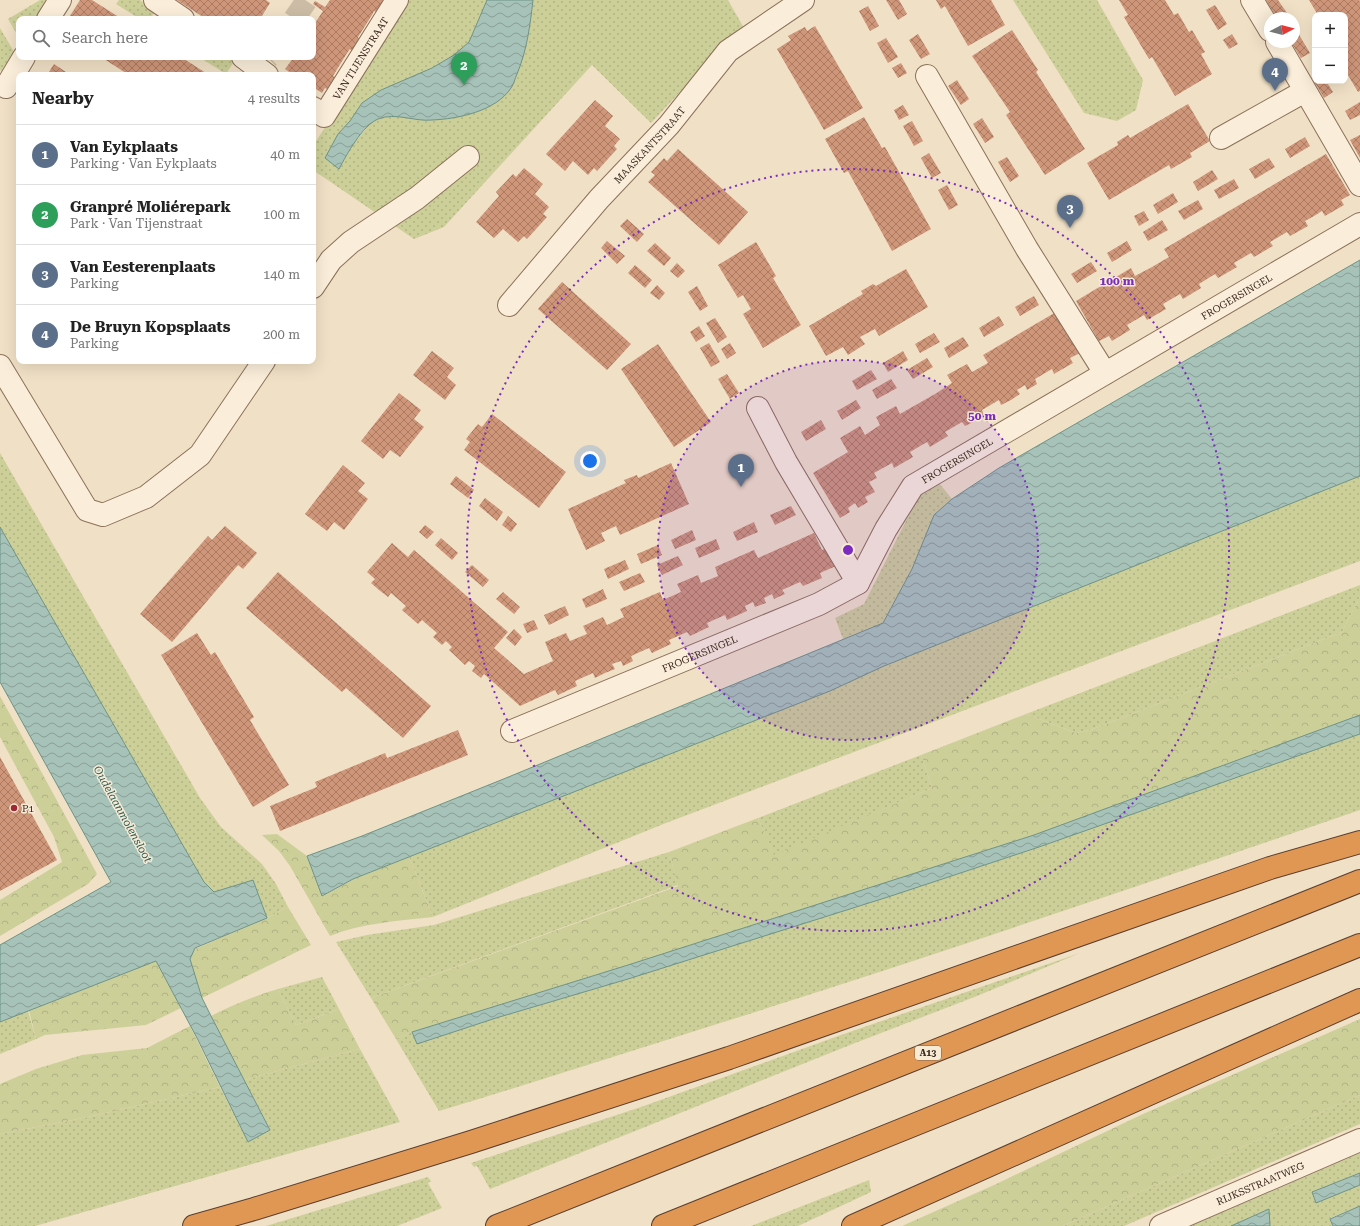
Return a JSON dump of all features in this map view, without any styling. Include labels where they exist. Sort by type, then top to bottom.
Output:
[{"type":"highway","points":[[194,1226],[254,1209],[470,1142],[729,1058],[1270,868],[1360,842]]},
{"type":"highway","name":"A13","points":[[497,1226],[1360,881]]},
{"type":"highway","points":[[663,1226],[1360,945]]},
{"type":"highway","points":[[853,1226],[1360,1000]]},
{"type":"street","points":[[50,16],[60,0]]},
{"type":"street","points":[[155,0],[179,16]]},
{"type":"street","name":"VAN TIJENSTRAAT","points":[[319,112],[397,0]]},
{"type":"street","name":"MAASKANTSTRAAT","points":[[509,305],[599,199],[669,125],[728,52],[803,0]]},
{"type":"street","points":[[1252,0],[1264,20]]},
{"type":"street","points":[[1281,48],[1360,185]]},
{"type":"street","points":[[16,72],[22,60]]},
{"type":"street","points":[[248,60],[264,70]]},
{"type":"street","points":[[8,88],[16,72]]},
{"type":"street","points":[[927,76],[1028,249],[1106,373]]},
{"type":"street","points":[[1221,138],[1306,91]]},
{"type":"street","points":[[316,282],[331,260],[351,242],[417,198],[468,158]]},
{"type":"street","name":"FROGERSINGEL","points":[[512,730],[819,604],[858,583],[886,529],[913,486],[1360,224]]},
{"type":"street","points":[[0,366],[87,510],[102,515],[146,497],[200,455],[262,364]]},
{"type":"street","points":[[758,408],[786,462],[858,583]]},
{"type":"street","name":"RIJKSSTRAATWEG","points":[[1161,1226],[1360,1140]]},
{"type":"green space","points":[[40,0],[51,0],[41,16],[16,16],[16,33],[8,19]]},
{"type":"green space","points":[[119,0],[140,0],[156,10],[152,16],[135,16],[116,4]]},
{"type":"green space","points":[[406,0],[728,0],[744,28],[732,36],[651,123],[592,65],[444,227],[414,239],[316,172],[316,141]],"holes":[[[352,117],[366,129],[353,144],[346,156]]]},
{"type":"green space","points":[[1013,0],[1097,0],[1143,80],[1136,110],[1117,121],[1084,113]]},
{"type":"green space","points":[[0,28],[16,55],[3,73],[0,70]]},
{"type":"green space","points":[[204,60],[235,60],[227,72],[223,72]]},
{"type":"green space","points":[[0,453],[200,798],[221,827],[262,864],[276,884],[288,907],[267,918],[253,880],[214,892],[204,882],[0,527]]},
{"type":"green space","points":[[1360,476],[1360,561],[666,823],[433,917],[409,857],[830,691],[884,666]]},
{"type":"green space","points":[[939,483],[952,499],[934,515],[912,569],[883,623],[843,639],[835,618],[864,604],[918,497]]},
{"type":"green space","points":[[1360,585],[1360,597],[1342,632],[1093,729],[1076,733],[1026,714]]},
{"type":"green space","points":[[1360,597],[1360,715],[1034,835],[628,965],[412,1032],[396,1039],[371,998],[678,886],[669,852],[758,818],[774,855],[932,788],[921,755],[1026,714],[1076,733],[1093,729],[1342,632]]},
{"type":"green space","points":[[0,696],[97,874],[88,884],[0,936],[0,900],[62,862],[54,837],[0,737]]},
{"type":"green space","points":[[1360,734],[1360,810],[1111,895],[779,1005],[439,1111],[396,1039],[412,1032],[417,1044],[496,1018],[628,979],[891,896],[1039,847]]},
{"type":"green space","points":[[921,755],[932,788],[774,856],[758,818]]},
{"type":"green space","points":[[277,834],[307,856],[323,896],[353,879],[409,857],[433,917],[367,925],[330,936],[290,866],[279,851],[262,835]]},
{"type":"green space","points":[[669,852],[678,885],[371,998],[336,942],[367,935],[434,925]]},
{"type":"green space","points":[[288,907],[311,945],[202,998],[189,959],[195,949],[267,918]]},
{"type":"green space","points":[[1080,953],[977,996],[850,1045],[490,1189],[477,1166],[474,1167],[471,1163],[641,1107],[841,1035]]},
{"type":"green space","points":[[156,961],[181,1008],[146,1025],[45,1035],[36,1039],[29,1011]]},
{"type":"green space","points":[[322,977],[339,1009],[296,1025],[278,989]]},
{"type":"green space","points":[[278,989],[296,1025],[339,1009],[360,1049],[244,1080],[211,1016],[243,1001]]},
{"type":"green space","points":[[28,1011],[36,1039],[0,1054],[0,1022]]},
{"type":"green space","points":[[1360,1019],[1360,1095],[1063,1226],[902,1226],[994,1185],[1143,1114]]},
{"type":"green space","points":[[190,1026],[220,1087],[88,1117],[0,1134],[0,1084],[36,1069],[82,1055],[147,1048]]},
{"type":"green space","points":[[360,1049],[400,1122],[35,1226],[0,1226],[0,1134],[88,1117],[220,1087],[248,1142],[270,1129],[244,1080]]},
{"type":"green space","points":[[1360,1095],[1360,1124],[1124,1226],[1063,1226]]},
{"type":"green space","points":[[1360,1153],[1360,1173],[1312,1192],[1316,1202],[1360,1185],[1360,1206],[1330,1218],[1333,1226],[1270,1226],[1269,1209],[1231,1226],[1191,1226]]},
{"type":"green space","points":[[428,1177],[431,1181],[428,1183],[442,1208],[397,1226],[266,1226]]},
{"type":"green space","points":[[869,1180],[871,1192],[798,1226],[751,1226]]},
{"type":"water","points":[[487,0],[533,0],[526,47],[513,85],[504,96],[496,103],[486,108],[464,116],[426,120],[392,116],[378,119],[361,134],[339,169],[325,158],[338,134],[350,121],[362,103],[381,90],[432,68],[454,55],[469,42]]},
{"type":"water","points":[[1360,260],[1360,476],[884,666],[830,691],[353,879],[322,896],[307,856],[362,836],[506,778],[883,623],[912,569],[934,515],[952,499],[999,468]]},
{"type":"water","name":"Oudelaanmolensloot","points":[[0,527],[204,882],[214,892],[253,880],[267,918],[195,948],[190,959],[202,998],[270,1130],[248,1142],[197,1038],[156,961],[0,1022],[0,945],[111,882],[0,682]]},
{"type":"water","points":[[1360,715],[1360,734],[1039,847],[891,896],[628,979],[496,1018],[417,1044],[412,1032],[628,965],[1034,835]]},
{"type":"water","points":[[1360,1173],[1360,1185],[1316,1203],[1312,1192]]},
{"type":"water","points":[[1360,1206],[1360,1226],[1333,1226],[1330,1219]]},
{"type":"water","points":[[1269,1209],[1270,1226],[1231,1226]]},
{"type":"building","points":[[80,0],[92,0],[117,16],[70,16]]},
{"type":"building","points":[[177,0],[266,0],[270,3],[262,16],[201,16]]},
{"type":"building","points":[[330,0],[384,0],[376,12],[374,11],[358,37],[359,39],[352,51],[350,49],[347,53],[333,76],[335,77],[327,89],[325,88],[322,93],[316,89],[316,72],[290,72],[285,69],[292,60],[316,60],[316,22],[323,11],[313,4],[315,1],[325,7]]},
{"type":"building","points":[[886,0],[899,0],[907,14],[898,20]]},
{"type":"building","points":[[936,0],[991,0],[1005,25],[968,46],[945,6],[941,9]]},
{"type":"building","points":[[1119,0],[1165,0],[1174,15],[1178,13],[1189,32],[1192,30],[1205,52],[1201,54],[1212,74],[1175,96],[1152,57],[1149,59],[1124,17],[1128,15]]},
{"type":"building","points":[[1266,0],[1278,0],[1286,12],[1273,12]]},
{"type":"building","points":[[1309,0],[1360,1],[1360,91],[1358,92],[1348,75],[1348,12],[1316,12]]},
{"type":"building","points":[[1215,5],[1227,24],[1218,30],[1206,10]]},
{"type":"building","points":[[868,6],[879,26],[870,31],[859,11]]},
{"type":"building","points":[[815,26],[863,108],[824,130],[777,49],[791,40],[788,36],[805,27],[807,31]]},
{"type":"building","points":[[1012,30],[1038,70],[1036,72],[1085,149],[1045,175],[1006,115],[1010,112],[972,56]]},
{"type":"building","points":[[918,34],[930,54],[921,59],[909,40]]},
{"type":"building","points":[[1232,34],[1238,44],[1229,49],[1223,40]]},
{"type":"building","points":[[1300,36],[1310,53],[1301,58],[1295,48],[1300,48]]},
{"type":"building","points":[[886,38],[898,57],[888,63],[877,43]]},
{"type":"building","points":[[106,60],[186,60],[204,72],[124,72]]},
{"type":"building","points":[[901,63],[907,73],[898,78],[892,68]]},
{"type":"building","points":[[54,64],[66,72],[49,72]]},
{"type":"building","points":[[957,80],[969,99],[961,105],[948,86]]},
{"type":"building","points":[[1316,84],[1328,84],[1333,92],[1324,98]]},
{"type":"building","points":[[595,100],[613,116],[605,126],[620,139],[614,146],[617,149],[597,171],[594,168],[588,175],[573,161],[565,171],[546,154]]},
{"type":"building","points":[[1360,102],[1360,115],[1350,120],[1345,111]]},
{"type":"building","points":[[1188,104],[1210,141],[1190,153],[1192,157],[1171,169],[1169,165],[1109,200],[1087,163],[1118,145],[1117,142],[1128,135],[1130,138]]},
{"type":"building","points":[[903,105],[909,115],[899,120],[894,110]]},
{"type":"building","points":[[864,117],[882,148],[885,147],[931,229],[892,251],[848,171],[844,173],[825,139]]},
{"type":"building","points":[[982,118],[994,137],[985,143],[973,124]]},
{"type":"building","points":[[912,121],[923,141],[914,146],[903,126]]},
{"type":"building","points":[[1360,135],[1360,158],[1350,140]]},
{"type":"building","points":[[1305,137],[1310,146],[1290,158],[1285,149]]},
{"type":"building","points":[[678,149],[748,212],[719,245],[648,182],[655,175],[651,172],[664,158],[667,161]]},
{"type":"building","points":[[929,153],[941,173],[932,178],[921,158]]},
{"type":"building","points":[[1326,154],[1350,195],[1341,200],[1344,205],[1325,216],[1322,211],[1305,221],[1308,226],[1290,236],[1287,232],[1270,242],[1273,246],[1254,257],[1251,253],[1234,263],[1237,267],[1218,278],[1215,274],[1199,284],[1201,288],[1183,299],[1180,294],[1163,304],[1166,309],[1147,320],[1144,315],[1127,325],[1130,330],[1112,341],[1109,336],[1099,341],[1076,301],[1131,268],[1135,276],[1152,267],[1169,257],[1164,249]]},
{"type":"building","points":[[1007,157],[1019,176],[1010,182],[998,162]]},
{"type":"building","points":[[1269,158],[1275,167],[1255,179],[1249,169]]},
{"type":"building","points":[[524,168],[543,184],[535,194],[549,207],[543,214],[547,217],[527,239],[524,236],[518,242],[503,229],[494,238],[476,222],[499,196],[496,192],[513,174],[516,177]]},
{"type":"building","points":[[1212,170],[1218,179],[1198,191],[1193,182]]},
{"type":"building","points":[[1234,179],[1239,188],[1219,199],[1214,190]]},
{"type":"building","points":[[947,185],[958,205],[949,210],[938,190]]},
{"type":"building","points":[[1173,193],[1178,202],[1158,214],[1153,205]]},
{"type":"building","points":[[1198,200],[1203,209],[1184,220],[1178,211]]},
{"type":"building","points":[[1144,211],[1149,220],[1139,226],[1134,216]]},
{"type":"building","points":[[627,219],[644,234],[637,242],[620,226]]},
{"type":"building","points":[[1162,220],[1168,230],[1148,241],[1143,232]]},
{"type":"building","points":[[607,241],[625,256],[617,264],[601,248]]},
{"type":"building","points":[[1127,241],[1132,250],[1112,262],[1107,253]]},
{"type":"building","points":[[756,242],[776,276],[773,278],[801,325],[763,348],[743,314],[751,309],[743,295],[738,298],[718,265]]},
{"type":"building","points":[[655,243],[671,258],[664,266],[647,251]]},
{"type":"building","points":[[1091,262],[1097,271],[1077,283],[1071,274]]},
{"type":"building","points":[[677,263],[685,271],[678,278],[670,271]]},
{"type":"building","points":[[635,265],[652,280],[645,288],[628,273]]},
{"type":"building","points":[[906,269],[928,307],[879,336],[875,329],[860,337],[865,344],[848,355],[843,347],[826,356],[809,326],[863,294],[861,291],[873,284],[876,286]]},
{"type":"building","points":[[562,282],[631,344],[607,370],[538,309]]},
{"type":"building","points":[[657,285],[665,293],[659,300],[650,293]]},
{"type":"building","points":[[697,286],[708,306],[700,311],[688,292]]},
{"type":"building","points":[[1034,296],[1039,305],[1020,316],[1015,307]]},
{"type":"building","points":[[1056,312],[1080,353],[1070,358],[1073,363],[1054,374],[1052,369],[1035,379],[1037,384],[1027,390],[1025,385],[1017,390],[1020,394],[1001,405],[999,400],[982,410],[984,415],[975,421],[965,426],[962,422],[945,432],[948,436],[930,447],[927,442],[910,452],[913,457],[894,468],[892,463],[874,473],[877,478],[869,482],[875,492],[865,497],[868,502],[858,508],[855,503],[848,508],[850,512],[840,518],[813,473],[848,452],[840,438],[860,426],[865,435],[880,425],[876,417],[896,406],[900,414],[935,394],[952,383],[947,375],[967,364],[972,372],[988,363],[983,355]]},
{"type":"building","points":[[999,316],[1004,325],[984,337],[979,328]]},
{"type":"building","points":[[715,318],[727,337],[718,343],[706,323]]},
{"type":"building","points":[[699,326],[705,336],[696,342],[690,332]]},
{"type":"building","points":[[934,333],[940,342],[920,353],[915,344]]},
{"type":"building","points":[[963,337],[969,346],[949,358],[944,348]]},
{"type":"building","points":[[709,343],[720,362],[711,367],[700,348]]},
{"type":"building","points":[[730,343],[736,353],[727,359],[721,349]]},
{"type":"building","points":[[658,344],[711,422],[674,447],[621,369]]},
{"type":"building","points":[[432,351],[454,368],[447,377],[456,385],[445,400],[413,375]]},
{"type":"building","points":[[903,351],[908,360],[888,372],[883,363]]},
{"type":"building","points":[[927,358],[933,367],[913,379],[907,370]]},
{"type":"building","points":[[871,370],[877,379],[857,390],[852,381]]},
{"type":"building","points":[[727,374],[739,393],[730,399],[718,379]]},
{"type":"building","points":[[891,379],[897,388],[877,399],[872,390]]},
{"type":"building","points":[[399,393],[421,410],[414,419],[424,427],[400,457],[390,450],[383,459],[361,441]]},
{"type":"building","points":[[856,400],[861,408],[842,420],[837,411]]},
{"type":"building","points":[[492,414],[566,472],[539,508],[464,450],[470,442],[466,439],[478,424],[482,427]]},
{"type":"building","points":[[821,420],[826,429],[806,441],[801,432]]},
{"type":"building","points":[[671,463],[689,504],[620,535],[616,526],[601,533],[605,541],[586,550],[568,509],[626,483],[624,480],[637,475],[638,478]]},
{"type":"building","points":[[343,465],[365,483],[358,491],[368,499],[344,530],[334,522],[327,531],[305,514]]},
{"type":"building","points":[[456,476],[474,490],[468,498],[450,484]]},
{"type":"building","points":[[485,498],[503,512],[497,521],[479,506]]},
{"type":"building","points":[[791,506],[796,515],[775,525],[770,515]]},
{"type":"building","points":[[508,516],[517,524],[511,532],[502,525]]},
{"type":"building","points":[[754,522],[758,532],[737,541],[733,532]]},
{"type":"building","points":[[425,525],[434,532],[427,539],[419,532]]},
{"type":"building","points":[[225,526],[257,553],[243,569],[238,565],[172,642],[140,614],[208,536],[212,540]]},
{"type":"building","points":[[692,530],[696,540],[675,549],[671,540]]},
{"type":"building","points":[[814,533],[822,550],[828,547],[836,566],[820,573],[822,578],[803,586],[800,582],[782,590],[785,594],[774,599],[772,594],[764,598],[766,603],[755,607],[753,602],[745,606],[747,611],[727,620],[725,615],[707,623],[709,627],[690,636],[687,632],[669,640],[671,644],[652,653],[649,648],[631,656],[633,661],[623,666],[621,661],[612,664],[615,669],[595,678],[593,673],[575,681],[577,686],[558,695],[555,690],[520,706],[484,674],[481,678],[472,671],[475,666],[469,661],[465,665],[449,650],[452,647],[446,641],[442,645],[433,637],[437,633],[422,620],[418,624],[402,610],[406,606],[391,593],[388,597],[371,583],[375,579],[367,572],[392,543],[408,557],[414,550],[508,632],[494,648],[524,674],[553,661],[545,642],[566,633],[570,641],[587,634],[583,626],[603,617],[607,625],[624,617],[620,609],[660,592],[663,600],[681,592],[677,584],[698,575],[701,583],[718,576],[715,567],[754,550],[758,558]]},
{"type":"building","points":[[441,538],[458,553],[452,560],[435,545]]},
{"type":"building","points":[[716,539],[720,549],[699,558],[695,548]]},
{"type":"building","points":[[658,545],[662,555],[641,564],[637,554]]},
{"type":"building","points":[[678,556],[683,565],[662,575],[657,565]]},
{"type":"building","points":[[625,560],[629,569],[608,579],[604,569]]},
{"type":"building","points":[[472,565],[489,580],[483,587],[465,572]]},
{"type":"building","points":[[278,572],[431,706],[403,738],[346,688],[342,692],[246,608]]},
{"type":"building","points":[[640,573],[645,582],[624,591],[619,582]]},
{"type":"building","points":[[603,589],[607,599],[586,608],[582,599]]},
{"type":"building","points":[[503,592],[520,607],[514,614],[496,599]]},
{"type":"building","points":[[565,606],[569,615],[549,625],[544,615]]},
{"type":"building","points":[[534,620],[538,629],[527,633],[523,624]]},
{"type":"building","points":[[514,629],[522,637],[515,646],[506,638]]},
{"type":"building","points":[[197,633],[211,655],[215,652],[254,717],[250,720],[289,785],[253,807],[161,655]]},
{"type":"building","points":[[458,730],[468,755],[280,831],[270,806],[317,787],[315,782],[385,753],[387,758]]},
{"type":"building","name":"P1","points":[[0,757],[57,860],[0,891]]},
{"type":"tunnel","points":[[296,16],[307,0]]},
{"type":"place","name":"Granpré Moliérepark","points":[[464,85]]},
{"type":"place","name":"De Bruyn Kopsplaats","points":[[1275,91]]},
{"type":"place","name":"Van Eesterenplaats","points":[[1070,228]]},
{"type":"place","name":"Van Eykplaats","points":[[741,487]]},
{"type":"place","name":"P1","points":[[14,808]]}]
